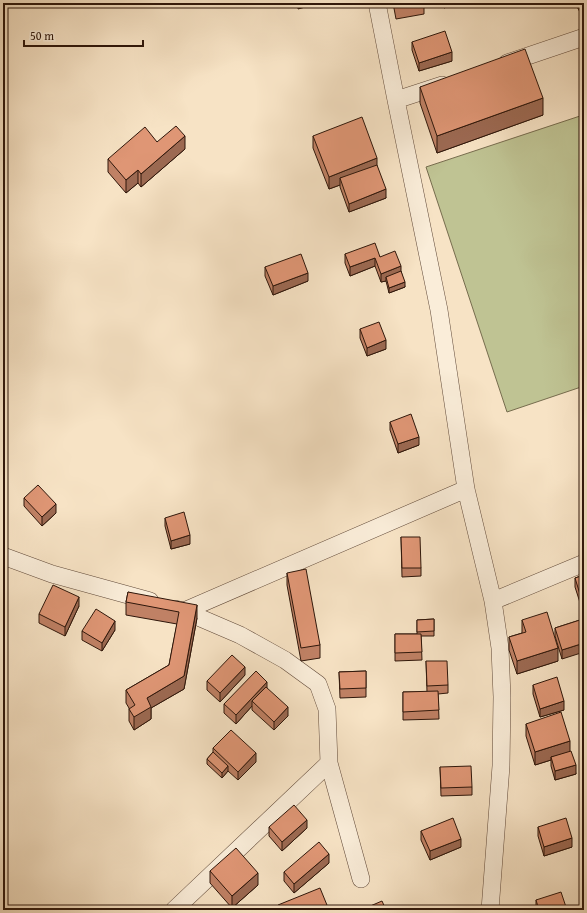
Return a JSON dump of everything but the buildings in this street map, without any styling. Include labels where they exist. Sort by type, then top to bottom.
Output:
[{"type":"street","points":[[377,3],[439,310],[466,489],[493,601],[500,648],[502,698],[501,766],[490,910]]},
{"type":"street","points":[[494,67],[584,37]]},
{"type":"street","points":[[396,100],[456,80]]},
{"type":"street","points":[[184,611],[466,489]]},
{"type":"street","points":[[3,556],[52,574],[184,611],[240,635],[285,660],[318,684],[327,709],[329,763],[361,879]]},
{"type":"street","points":[[493,601],[584,563]]},
{"type":"street","points":[[174,910],[329,763]]},
{"type":"green space","points":[[580,116],[584,129],[584,386],[507,412],[426,167]]}]
